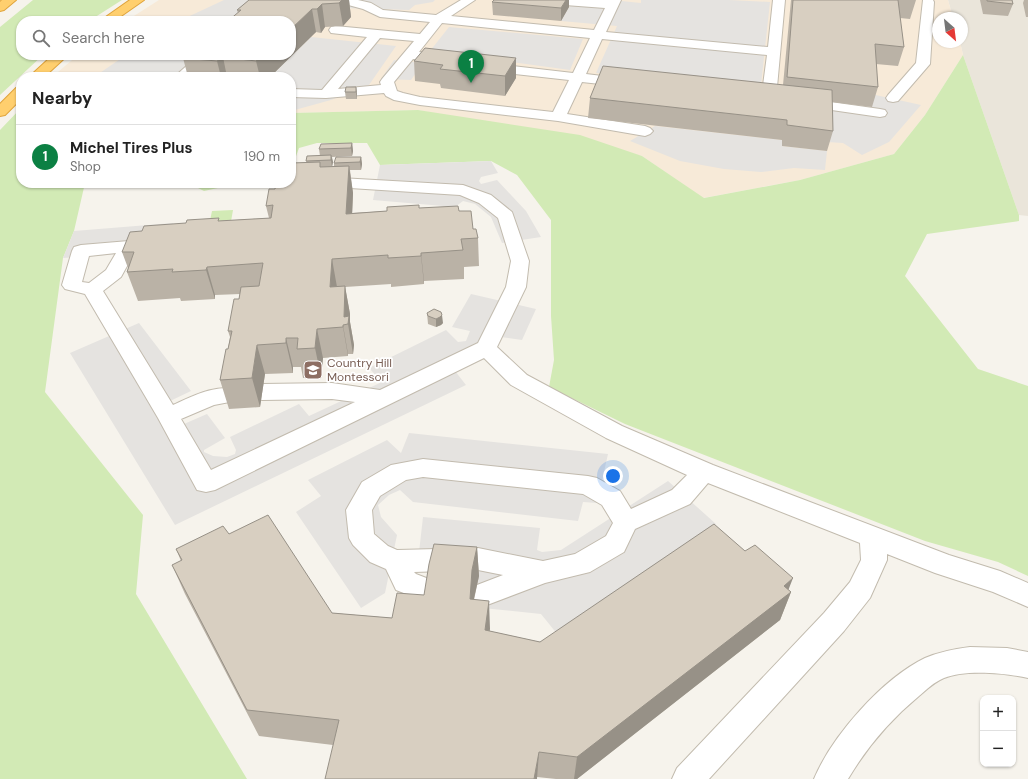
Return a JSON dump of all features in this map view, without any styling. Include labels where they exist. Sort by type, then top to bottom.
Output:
[{"type":"highway","points":[[0,8],[10,0]]},
{"type":"highway","points":[[114,16],[138,0]]},
{"type":"highway","points":[[42,72],[55,60]]},
{"type":"highway","points":[[0,112],[16,96]]},
{"type":"lane","points":[[345,0],[367,6],[380,13],[774,52]]},
{"type":"lane","points":[[440,18],[446,0]]},
{"type":"lane","points":[[469,0],[440,18],[387,82],[391,92],[399,97],[420,101],[558,117],[645,131]]},
{"type":"lane","points":[[558,117],[614,2],[565,1],[566,0]]},
{"type":"lane","points":[[769,98],[780,0]]},
{"type":"lane","points":[[893,98],[923,64],[928,2]]},
{"type":"lane","points":[[498,17],[542,22],[548,24],[550,29]]},
{"type":"lane","points":[[335,30],[424,38]]},
{"type":"lane","points":[[326,94],[376,34]]},
{"type":"lane","points":[[410,55],[445,58],[466,64],[640,84]]},
{"type":"lane","points":[[187,72],[201,60]]},
{"type":"lane","points":[[296,93],[326,94],[389,88]]},
{"type":"lane","points":[[740,95],[880,113]]},
{"type":"lane","points":[[92,290],[114,273],[136,246],[81,251],[72,285],[92,290],[168,416],[206,483],[486,348],[516,287],[520,261],[506,216],[485,199],[463,190],[340,183]]},
{"type":"lane","points":[[486,348],[519,380],[614,432],[704,472],[1028,595]]},
{"type":"lane","points":[[262,392],[332,390],[382,398]]},
{"type":"lane","points":[[168,416],[210,398],[232,395]]},
{"type":"lane","points":[[544,572],[478,560],[395,561],[379,554],[362,538],[358,510],[371,489],[400,472],[423,468],[588,485],[611,498],[626,522]]},
{"type":"lane","points":[[474,598],[544,572],[581,564],[615,544],[626,522],[681,497],[704,472]]},
{"type":"lane","points":[[688,779],[834,622],[860,590],[874,560],[872,536]]},
{"type":"lane","points":[[395,561],[406,582],[432,592]]},
{"type":"lane","points":[[830,779],[856,739],[888,705],[914,681],[937,667],[960,662],[986,660],[1028,665]]},
{"type":"shaded area","points":[[159,0],[948,0],[951,12],[932,12],[932,48],[961,48],[963,55],[925,115],[894,154],[800,180],[703,198],[642,156],[418,110],[296,113],[296,72],[58,72],[72,60],[296,60],[296,16],[134,16]]},
{"type":"shaded area","points":[[224,0],[435,0],[433,2],[415,5],[409,10],[344,8],[290,16],[190,16]]},
{"type":"shaded area","points":[[579,0],[611,0],[641,3],[641,0],[729,0],[770,2],[761,85],[756,91],[596,73],[617,26],[561,21],[569,7]]},
{"type":"shaded area","points":[[948,0],[1028,0],[1028,216],[1019,215],[963,55],[961,48],[968,48],[968,12],[951,12]]},
{"type":"shaded area","points":[[449,27],[583,39],[570,70],[430,51]]},
{"type":"shaded area","points":[[311,37],[396,46],[369,85],[331,100],[296,110],[296,72],[275,72],[287,60],[296,60],[296,52]]},
{"type":"shaded area","points":[[119,60],[215,60],[202,72],[101,72]]},
{"type":"shaded area","points":[[394,60],[423,63],[411,80],[381,79]]},
{"type":"shaded area","points":[[871,94],[921,105],[889,142],[862,155],[843,143],[827,142],[829,102],[872,107]]},
{"type":"shaded area","points":[[655,126],[782,140],[782,146],[827,151],[825,170],[794,168],[761,172],[724,169],[680,161],[630,141]]},
{"type":"shaded area","points":[[491,161],[498,173],[481,177],[479,181],[481,184],[497,180],[526,211],[541,237],[502,243],[491,217],[475,204],[463,201],[455,207],[373,200],[380,165]]},
{"type":"shaded area","points":[[173,223],[166,251],[63,258],[74,231]]},
{"type":"shaded area","points":[[471,294],[536,309],[522,340],[501,337],[455,371],[466,385],[175,525],[70,353],[139,323],[191,391],[168,402],[184,424],[207,414],[225,438],[204,450],[204,452],[213,456],[227,457],[235,454],[236,450],[230,437],[299,404],[309,416],[382,382],[369,368],[446,330],[458,342],[466,341],[470,331],[452,327]]},
{"type":"shaded area","points":[[409,433],[608,454],[597,503],[583,502],[578,521],[413,502],[400,490],[389,495],[378,505],[381,517],[397,535],[385,593],[361,608],[296,512],[321,496],[308,480],[387,440],[401,453]]},
{"type":"shaded area","points":[[668,481],[716,524],[558,635],[541,614],[473,607],[478,576],[417,570],[423,517],[540,528],[537,550],[542,552],[561,550]]},
{"type":"green space","points":[[33,0],[122,0],[97,16],[16,16],[16,60],[38,60],[25,72],[16,72],[16,80],[0,95],[0,27]]},
{"type":"green space","points":[[963,55],[1019,215],[1019,221],[927,234],[905,276],[978,369],[1028,386],[1028,576],[998,562],[925,541],[625,424],[549,387],[554,360],[551,316],[551,220],[517,175],[491,161],[380,165],[367,143],[317,143],[299,148],[296,156],[296,113],[418,110],[580,135],[642,156],[704,198],[800,180],[894,154],[925,115]]},
{"type":"green space","points":[[16,113],[16,188],[84,188],[74,231],[63,258],[45,392],[143,515],[136,594],[247,779],[0,779],[0,130]]},
{"type":"green space","points":[[198,188],[218,188],[204,191]]},
{"type":"green space","points":[[233,210],[229,233],[207,235],[212,211]]},
{"type":"building","points":[[249,0],[342,0],[339,3],[322,4],[317,9],[312,9],[296,24],[296,16],[234,16],[241,10],[237,10]]},
{"type":"building","points":[[494,0],[566,0],[561,8],[492,2]]},
{"type":"building","points":[[793,0],[898,0],[904,47],[875,44],[878,87],[787,77]]},
{"type":"building","points":[[1012,0],[1013,4],[987,1]]},
{"type":"building","points":[[425,48],[516,58],[505,76],[440,69],[443,65],[414,61]]},
{"type":"building","points":[[603,66],[832,90],[833,131],[787,125],[787,120],[590,98]]},
{"type":"building","points":[[346,87],[356,87],[356,92],[345,92]]},
{"type":"building","points":[[352,143],[351,148],[319,149],[321,144]]},
{"type":"building","points":[[331,155],[331,160],[306,161],[307,156]]},
{"type":"building","points":[[336,157],[361,157],[360,162],[334,163]]},
{"type":"building","points":[[320,162],[320,167],[349,166],[346,214],[387,211],[387,207],[419,205],[419,208],[458,206],[459,211],[471,211],[473,229],[476,229],[478,238],[461,239],[463,250],[421,253],[421,256],[388,258],[388,255],[332,259],[330,287],[345,286],[344,317],[349,316],[348,324],[343,325],[343,327],[317,329],[315,348],[297,349],[298,338],[286,338],[286,343],[257,345],[252,378],[220,380],[226,349],[228,349],[232,331],[228,331],[234,299],[239,299],[241,287],[259,286],[263,263],[207,267],[206,270],[172,272],[173,269],[127,272],[134,252],[122,252],[130,232],[142,231],[144,226],[186,223],[187,220],[219,218],[218,221],[271,218],[273,205],[266,206],[269,189],[296,188],[296,163]]},
{"type":"building","points":[[434,309],[441,312],[442,315],[436,319],[428,316],[427,313]]},
{"type":"building","points":[[268,515],[332,613],[392,618],[397,593],[424,595],[434,544],[477,547],[472,570],[470,599],[489,601],[485,630],[540,642],[714,524],[745,551],[755,545],[793,578],[784,586],[791,592],[577,757],[539,752],[534,779],[325,779],[339,720],[247,710],[172,565],[182,560],[176,549],[223,526],[229,534]]},
{"type":"place","name":"Michel Tires Plus","points":[[471,83]]},
{"type":"place","name":"Country Hill Montessori","points":[[313,370]]}]
